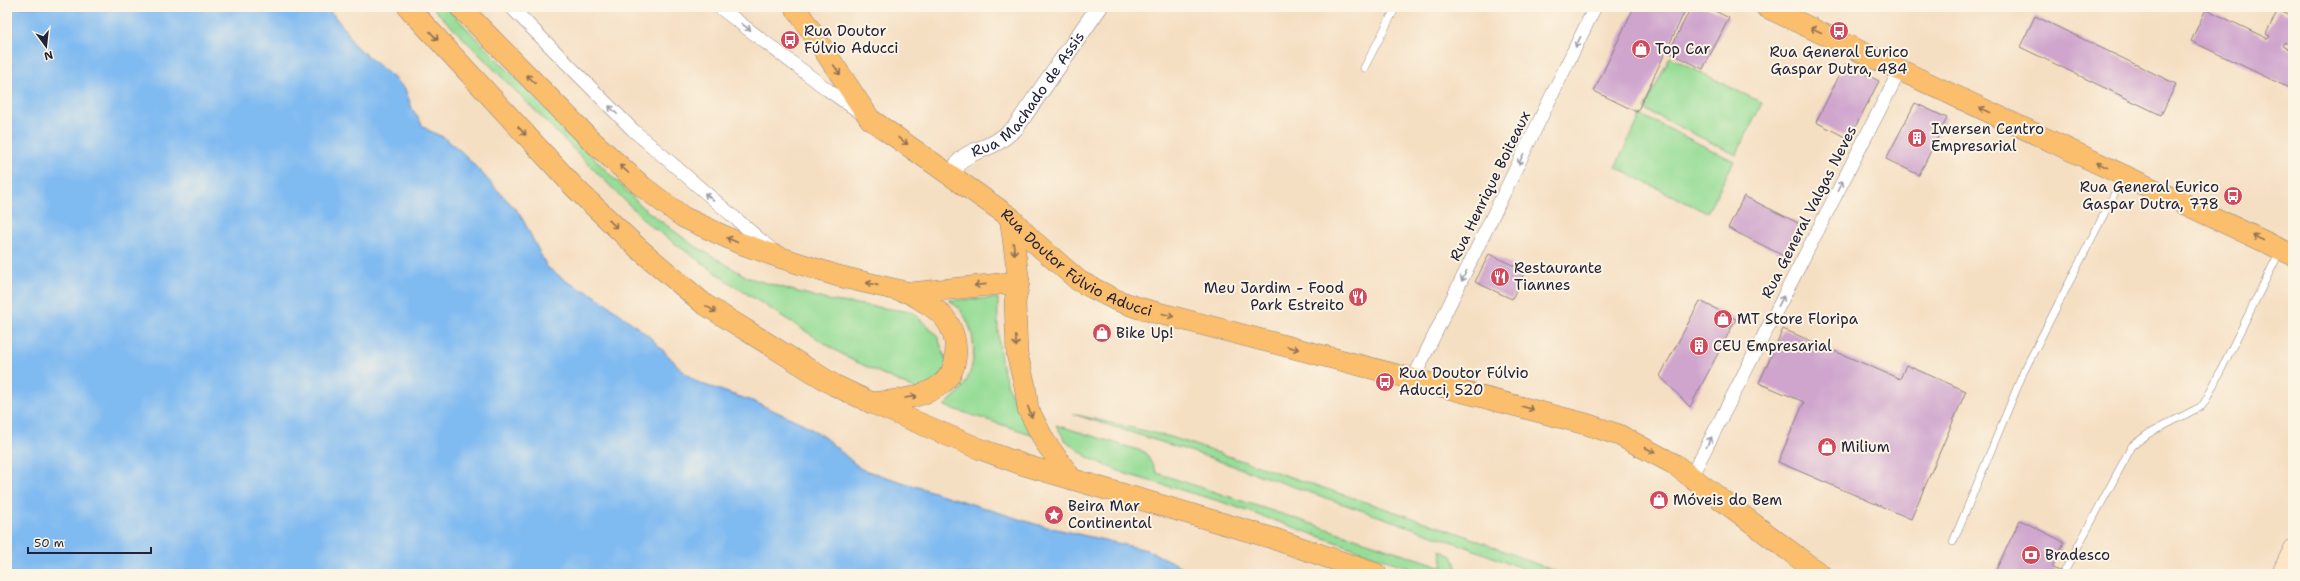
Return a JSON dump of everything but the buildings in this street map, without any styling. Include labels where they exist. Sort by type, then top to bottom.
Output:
[{"type":"main road","points":[[408,7],[576,189],[638,248],[704,304],[834,385],[872,404],[980,449],[1072,479],[1272,538],[1376,574]]},
{"type":"main road","points":[[460,7],[591,140],[671,209],[683,217],[725,236],[782,258],[838,276],[910,293],[1019,282]]},
{"type":"main road","name":"Rua Doutor Fúlvio Aducci","points":[[795,7],[870,119],[1010,217],[1032,240],[1079,281],[1116,300],[1139,308],[1592,426],[1652,451],[1691,476],[1820,574]]},
{"type":"main road","points":[[1766,7],[2287,252]]},
{"type":"main road","points":[[1010,217],[1019,282],[1015,302],[1017,354],[1025,386],[1028,409],[1045,442],[1072,479]]},
{"type":"main road","points":[[872,404],[919,395],[941,385],[949,374],[956,358],[954,337],[943,316],[910,293]]},
{"type":"main road","points":[[2281,574],[2293,549]]},
{"type":"street","points":[[511,7],[633,130],[782,258]]},
{"type":"street","points":[[719,7],[828,90],[870,119]]},
{"type":"street","name":"Rua Machado de Assis","points":[[953,176],[958,162],[963,157],[997,142],[1015,128],[1098,7]]},
{"type":"street","name":"Rua Henrique Boiteaux","points":[[1413,379],[1595,7]]},
{"type":"street","name":"Rua General Valgas Neves","points":[[1691,476],[1900,70]]},
{"type":"lane","points":[[1364,68],[1396,7]]},
{"type":"lane","points":[[1953,542],[2024,371],[2124,175]]},
{"type":"lane","points":[[2063,574],[2132,446],[2148,434],[2202,406],[2208,398],[2287,252]]},
{"type":"green space","points":[[432,7],[446,7],[643,208],[693,245],[749,278],[827,300],[912,312],[937,335],[947,363],[939,380],[917,390],[848,358],[733,285],[648,224]]},
{"type":"green space","points":[[1670,57],[1762,103],[1736,155],[1644,109]]},
{"type":"green space","points":[[1641,115],[1734,161],[1707,213],[1615,167]]},
{"type":"green space","points":[[998,298],[999,344],[1002,367],[1009,389],[1034,435],[944,406],[960,391],[967,380],[973,356],[971,330],[959,308],[949,300]]},
{"type":"green space","points":[[1073,414],[1171,437],[1461,534],[1562,574],[1537,574],[1459,544],[1196,453]]},
{"type":"green space","points":[[1056,425],[1145,452],[1157,473],[1443,567],[1440,550],[1452,556],[1458,571],[1457,574],[1426,574],[1219,501],[1126,474],[1089,458],[1065,440]]},
{"type":"water","points":[[7,7],[327,7],[347,32],[354,45],[405,89],[412,108],[423,126],[443,137],[462,152],[520,214],[547,267],[569,283],[594,295],[611,307],[650,337],[685,373],[699,383],[752,401],[802,423],[824,437],[861,469],[1035,524],[1147,550],[1197,574],[7,574]]},
{"type":"place","name":"Rua General Eurico Gaspar Dutra, 484","points":[[1839,31]]},
{"type":"place","name":"Rua Doutor Fúlvio Aducci","points":[[790,40]]},
{"type":"place","name":"Top Car","points":[[1641,49]]},
{"type":"place","name":"Iwersen Centro Empresarial","points":[[1917,138]]},
{"type":"place","name":"Rua General Eurico Gaspar Dutra, 778","points":[[2233,196]]},
{"type":"place","name":"Restaurante Tiannes","points":[[1500,277]]},
{"type":"place","name":"Meu Jardim - Food Park Estreito","points":[[1358,297]]},
{"type":"place","name":"MT Store Floripa","points":[[1723,319]]},
{"type":"place","name":"Bike Up!","points":[[1102,333]]},
{"type":"place","name":"CEU Empresarial","points":[[1699,346]]},
{"type":"place","name":"Rua Doutor Fúlvio Aducci, 520","points":[[1385,382]]},
{"type":"place","name":"Milium","points":[[1827,447]]},
{"type":"place","name":"Móveis do Bem","points":[[1659,500]]},
{"type":"place","name":"Beira Mar Continental","points":[[1054,515]]},
{"type":"place","name":"Bradesco","points":[[2031,555]]}]
